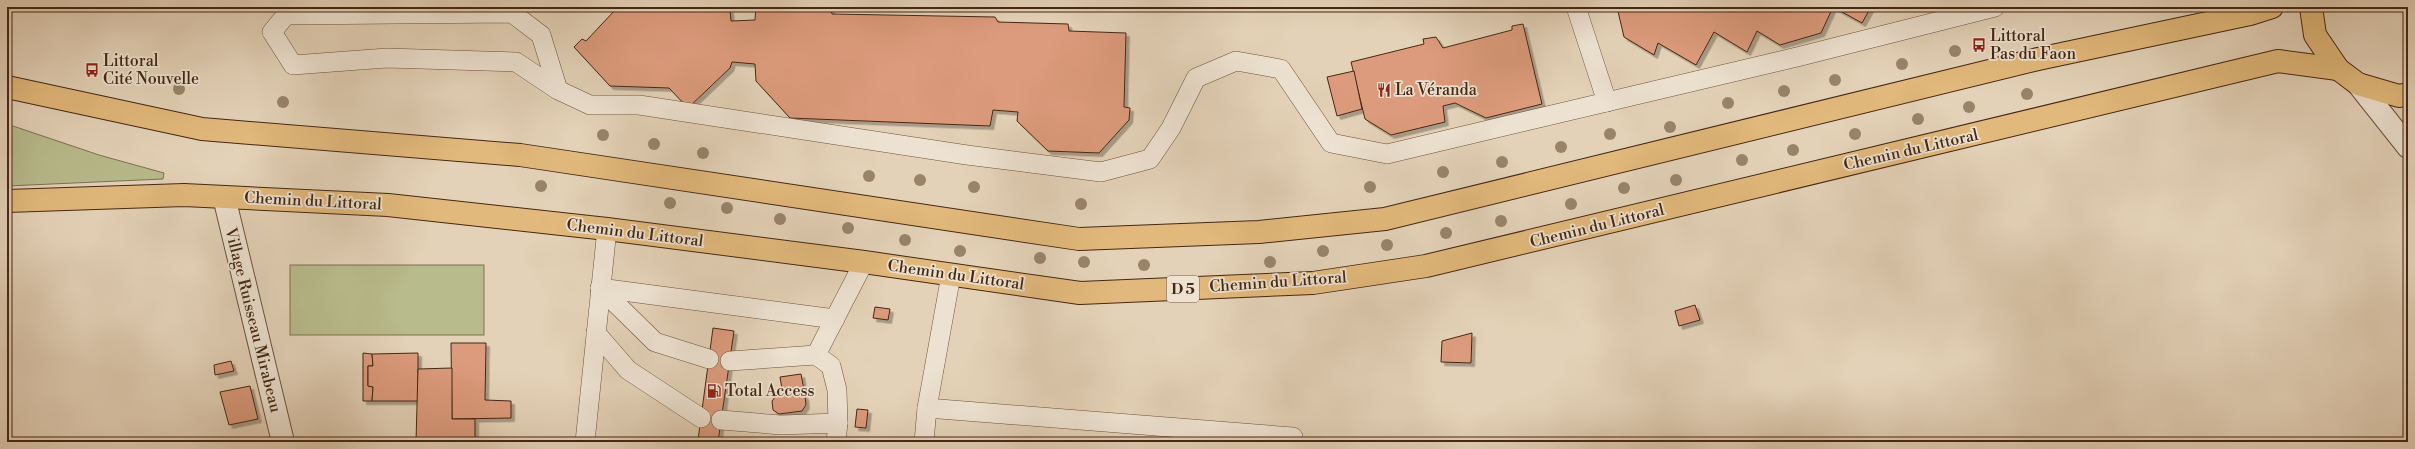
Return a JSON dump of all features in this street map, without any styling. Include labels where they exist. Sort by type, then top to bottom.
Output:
[{"type":"main road","points":[[7,87],[202,129],[520,155],[1079,239],[1259,232],[1385,219],[2030,61],[2250,14],[2272,7]]},
{"type":"main road","points":[[2311,7],[2315,35],[2338,69],[2358,84],[2399,96],[2408,94]]},
{"type":"main road","name":"Chemin du Littoral","points":[[7,201],[184,195],[388,205],[607,229],[864,262],[1080,293],[1313,283],[1426,266],[2278,61],[2338,69]]},
{"type":"street","points":[[2358,84],[2408,147]]},
{"type":"street","name":"Village Ruisseau Mirabeau","points":[[224,197],[283,442]]},
{"type":"lane","points":[[1576,7],[1607,102]]},
{"type":"lane","points":[[558,90],[541,35],[512,13],[286,15],[272,32],[293,65],[387,58],[516,62],[558,90],[590,105],[639,106],[967,155],[1101,172],[1150,159],[1171,128],[1196,78],[1236,61],[1282,69],[1331,143],[1386,154],[1607,102],[1995,7]]},
{"type":"lane","points":[[585,442],[607,229]]},
{"type":"lane","points":[[816,355],[864,262]]},
{"type":"lane","points":[[924,442],[927,408],[951,275]]},
{"type":"lane","points":[[600,288],[835,320]]},
{"type":"lane","points":[[600,288],[655,342],[709,359]]},
{"type":"lane","points":[[596,333],[628,370],[701,418]]},
{"type":"lane","points":[[730,361],[816,355],[831,366],[837,390],[838,423],[836,442]]},
{"type":"lane","points":[[927,408],[1293,437]]},
{"type":"lane","points":[[721,420],[781,425],[838,423]]},
{"type":"green space","points":[[7,124],[99,155],[164,173],[163,179],[7,186]]},
{"type":"green space","points":[[290,265],[484,265],[484,335],[290,335]]},
{"type":"building","points":[[756,7],[830,7],[832,14],[995,17],[998,22],[1068,24],[1069,31],[1126,33],[1124,107],[1130,108],[1129,120],[1099,153],[1048,151],[1017,121],[1018,112],[993,110],[990,126],[790,118],[756,81],[755,64],[732,62],[730,68],[688,108],[669,88],[610,86],[574,47],[582,39],[586,41],[616,9],[730,9],[731,21],[755,20]]},
{"type":"building","points":[[1617,7],[1833,7],[1821,33],[1780,45],[1757,31],[1747,52],[1714,32],[1696,65],[1658,43],[1654,55],[1624,37]]},
{"type":"building","points":[[1833,7],[1871,7],[1862,23]]},
{"type":"building","points":[[1523,24],[1542,104],[1486,118],[1455,103],[1443,106],[1445,122],[1391,135],[1365,119],[1351,62],[1424,44],[1423,39],[1436,37],[1443,48],[1512,30],[1512,26]]},
{"type":"building","points":[[1354,71],[1362,109],[1337,116],[1327,77]]},
{"type":"building","points":[[1695,305],[1700,320],[1679,326],[1675,311]]},
{"type":"building","points":[[875,307],[890,309],[888,320],[873,318]]},
{"type":"building","points":[[713,328],[734,331],[718,442],[698,440]]},
{"type":"building","points":[[1472,333],[1471,363],[1441,362],[1442,341]]},
{"type":"building","points":[[451,343],[486,343],[485,400],[511,401],[511,418],[452,419]]},
{"type":"building","points":[[363,353],[372,354],[373,366],[368,366],[368,386],[373,387],[372,401],[363,401]]},
{"type":"building","points":[[418,353],[418,401],[372,401],[373,387],[368,386],[368,366],[373,366],[372,354]]},
{"type":"building","points":[[231,361],[234,371],[215,375],[214,365]]},
{"type":"building","points":[[452,368],[452,419],[475,419],[475,442],[416,442],[418,369]]},
{"type":"building","points":[[801,374],[804,390],[799,391],[805,396],[806,405],[802,411],[779,414],[773,410],[772,401],[776,396],[783,395],[780,377]]},
{"type":"building","points":[[250,386],[258,419],[229,425],[220,392]]},
{"type":"building","points":[[857,409],[868,410],[866,428],[855,427]]},
{"type":"building","points":[[1507,439],[1535,442],[1507,442]]},
{"type":"place","name":"Littoral Pas du Faon","points":[[1979,45]]},
{"type":"place","name":"Littoral Cité Nouvelle","points":[[92,70]]},
{"type":"place","name":"La Véranda","points":[[1384,90]]},
{"type":"place","name":"Total Access","points":[[714,391]]}]
